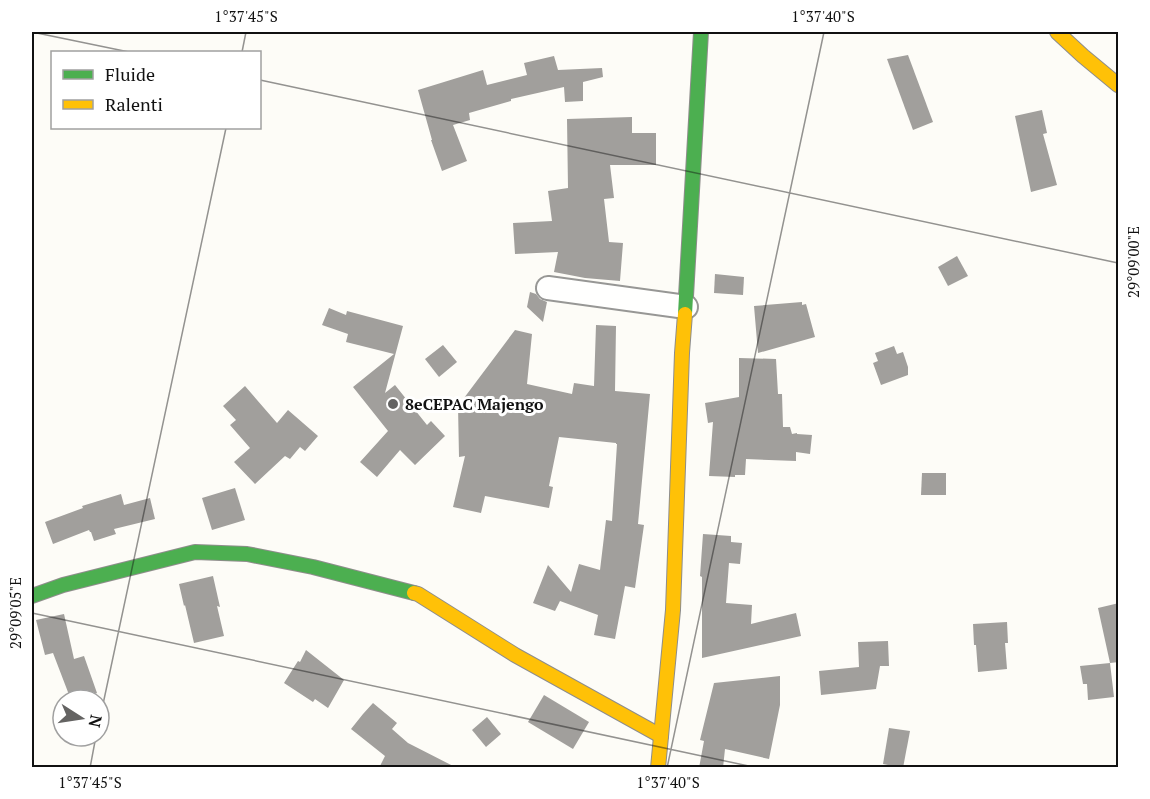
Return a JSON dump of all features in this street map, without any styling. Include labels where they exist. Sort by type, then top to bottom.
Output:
[{"type":"street","points":[[658,768],[673,610],[682,353],[701,32]]},
{"type":"street","points":[[1057,32],[1119,85]]},
{"type":"street","points":[[548,288],[686,307]]},
{"type":"street","points":[[32,596],[63,585],[195,552],[247,554],[313,567],[418,594],[515,655],[661,736]]},
{"type":"street","points":[[32,581],[63,585]]},
{"type":"building","points":[[908,55],[933,122],[913,130],[887,59]]},
{"type":"building","points":[[554,56],[558,70],[602,68],[603,77],[583,82],[583,101],[565,102],[564,87],[511,99],[511,101],[469,113],[470,120],[453,125],[467,161],[442,171],[418,90],[483,70],[487,85],[527,75],[524,63]]},
{"type":"building","points":[[1042,110],[1047,133],[1043,134],[1057,185],[1031,192],[1015,116]]},
{"type":"building","points":[[632,117],[632,133],[656,133],[656,165],[610,165],[614,198],[604,199],[609,242],[623,243],[620,281],[554,272],[558,252],[515,254],[513,223],[552,221],[548,191],[568,188],[567,119]]},
{"type":"building","points":[[957,256],[968,276],[948,286],[938,267]]},
{"type":"building","points":[[715,274],[744,277],[743,295],[714,293]]},
{"type":"building","points":[[530,292],[547,302],[543,322],[527,307]]},
{"type":"building","points":[[802,302],[802,305],[806,304],[815,337],[758,353],[754,306]]},
{"type":"building","points":[[329,308],[346,315],[347,311],[403,326],[385,393],[395,385],[427,425],[431,421],[445,436],[415,465],[400,450],[377,477],[360,462],[388,431],[353,387],[394,354],[346,342],[348,334],[322,325]]},
{"type":"building","points":[[596,325],[616,326],[615,391],[650,394],[638,524],[644,525],[635,588],[625,586],[615,639],[594,635],[598,615],[560,601],[555,611],[533,603],[548,565],[571,592],[579,564],[600,570],[606,520],[612,521],[616,443],[559,437],[549,486],[553,487],[549,508],[485,496],[481,513],[453,507],[465,456],[459,457],[458,406],[515,330],[532,334],[527,384],[572,394],[574,383],[594,386]]},
{"type":"building","points":[[443,345],[457,362],[439,377],[425,359]]},
{"type":"building","points":[[894,346],[897,354],[903,352],[908,375],[881,385],[873,363],[878,361],[875,353]]},
{"type":"building","points":[[739,358],[776,359],[778,394],[782,394],[783,427],[790,427],[792,434],[812,435],[810,454],[796,452],[796,461],[746,459],[745,475],[709,476],[713,422],[708,423],[705,403],[739,397]]},
{"type":"building","points":[[245,386],[277,423],[288,410],[318,436],[305,451],[300,447],[290,459],[285,456],[255,484],[234,462],[250,448],[230,425],[236,420],[223,406]]},
{"type":"building","points":[[922,473],[946,473],[946,495],[921,495]]},
{"type":"building","points":[[235,488],[245,520],[212,530],[202,498]]},
{"type":"building","points":[[121,494],[124,505],[150,498],[155,519],[114,529],[116,534],[94,541],[89,530],[53,544],[45,522],[83,508],[82,506]]},
{"type":"building","points":[[703,534],[731,536],[731,542],[742,543],[740,564],[729,563],[726,603],[752,605],[751,624],[796,613],[801,636],[702,658],[702,577],[700,576]]},
{"type":"building","points":[[213,576],[224,636],[194,643],[179,584]]},
{"type":"building","points":[[1119,603],[1119,662],[1110,663],[1098,608]]},
{"type":"building","points":[[64,614],[74,659],[84,656],[95,688],[66,688],[53,653],[45,655],[36,620]]},
{"type":"building","points":[[1007,622],[1008,643],[1005,643],[1007,669],[978,672],[973,624]]},
{"type":"building","points":[[888,641],[889,666],[880,666],[876,689],[821,695],[819,671],[859,667],[858,642]]},
{"type":"building","points":[[306,650],[344,680],[328,708],[315,699],[313,702],[284,683]]},
{"type":"building","points":[[1110,663],[1114,697],[1088,700],[1087,684],[1083,684],[1080,666]]},
{"type":"building","points":[[780,676],[780,705],[769,759],[725,749],[723,768],[699,768],[704,741],[700,740],[714,683]]},
{"type":"building","points":[[544,695],[589,722],[573,749],[528,722]]},
{"type":"building","points":[[373,703],[397,723],[392,729],[408,743],[457,768],[379,768],[385,756],[351,729]]},
{"type":"building","points":[[487,717],[501,734],[486,747],[472,730]]},
{"type":"building","points":[[889,728],[910,731],[903,768],[883,764]]},
{"type":"traffic: fast","points":[[685,314],[701,32]]},
{"type":"traffic: fast","points":[[32,596],[63,585],[195,552],[247,554],[313,567],[414,593]]},
{"type":"traffic: slow","points":[[1057,32],[1118,85]]},
{"type":"traffic: slow","points":[[658,768],[673,610],[685,314]]},
{"type":"traffic: slow","points":[[414,593],[515,655],[661,736]]},
{"type":"place","name":"8eCEPAC Majengo","points":[[393,404]]}]
